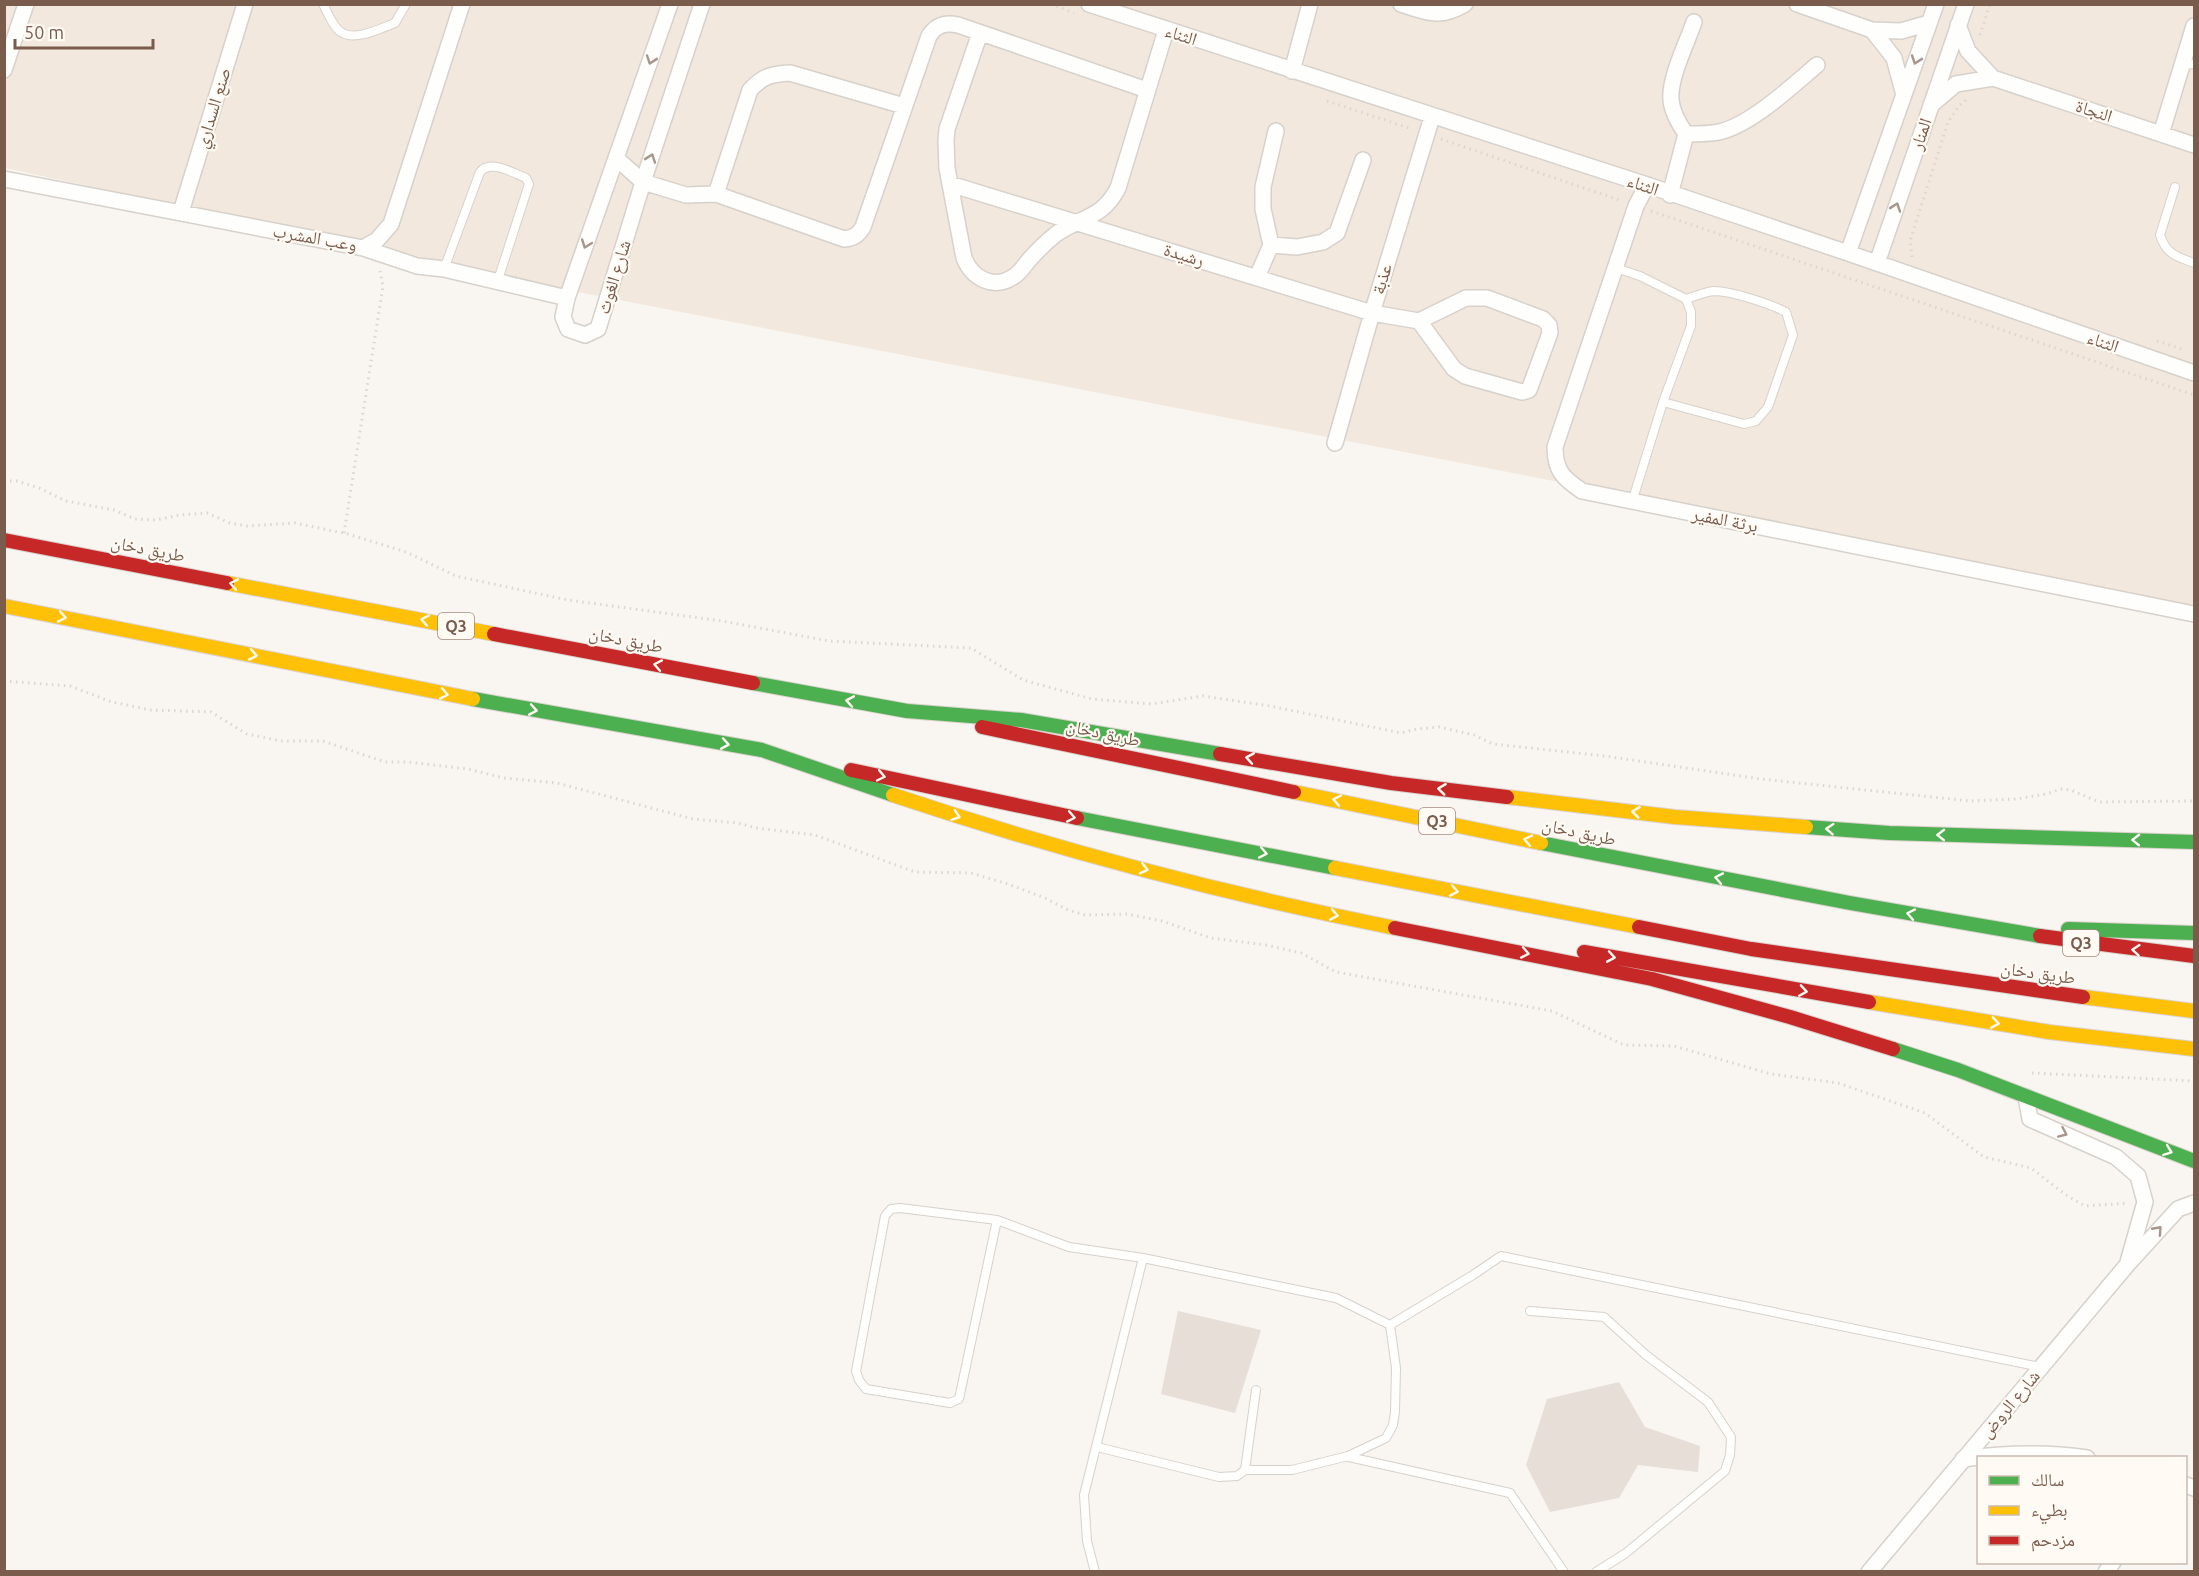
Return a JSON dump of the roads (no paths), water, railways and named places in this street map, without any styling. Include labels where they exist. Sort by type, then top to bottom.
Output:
[{"type":"main road","name":"طريق دخان","points":[[4,540],[907,711],[1641,863],[1968,925],[2109,947],[2194,956]]},
{"type":"main road","name":"طريق دخان","points":[[4,606],[476,700],[762,750],[1032,809],[1751,949],[2020,989],[2194,1011]]},
{"type":"main road","points":[[907,711],[1021,720],[1403,784],[1675,817],[1888,833],[2194,842]]},
{"type":"main road","points":[[762,750],[973,822],[1130,866],[1312,911],[1652,979],[1790,1017],[1958,1070],[2194,1161]]},
{"type":"main road","points":[[1968,925],[2194,933]]},
{"type":"main road","points":[[1449,938],[1510,939],[2049,1032],[2194,1049]]},
{"type":"street","points":[[4,70],[26,4]]},
{"type":"street","name":"صنع السداري","points":[[181,212],[245,4]]},
{"type":"street","name":"شارع الغوث","points":[[670,4],[567,298],[563,317],[568,329],[585,335],[598,329],[643,182],[702,4]]},
{"type":"street","name":"الثناء","points":[[1089,4],[1647,185],[1670,195],[1848,253],[2194,374]]},
{"type":"street","points":[[1292,71],[1310,4]]},
{"type":"street","points":[[1401,4],[1438,14],[1450,13],[1465,4]]},
{"type":"street","points":[[1797,4],[1872,30],[1901,31],[1929,23]]},
{"type":"street","name":"المنار","points":[[1848,253],[1935,4]]},
{"type":"street","name":"المنار","points":[[1877,263],[1966,4]]},
{"type":"street","name":"وعب المشرب","points":[[4,179],[363,248],[376,240],[391,224],[460,5]]},
{"type":"street","points":[[1670,195],[1686,134],[1676,118],[1671,100],[1672,85],[1694,22]]},
{"type":"street","points":[[616,158],[643,182],[686,195],[716,194],[844,239],[852,238],[858,235],[863,227],[932,30],[938,26],[951,24],[1147,90]]},
{"type":"street","name":"النجاة","points":[[1958,25],[1968,51],[1993,78]]},
{"type":"street","points":[[2161,134],[2188,64],[2194,26]]},
{"type":"street","points":[[980,33],[947,129],[945,153],[964,258],[973,274],[988,282],[1005,281],[1012,278],[1050,239],[1074,222],[1098,213],[1113,197],[1118,188],[1166,30]]},
{"type":"street","points":[[1872,30],[1894,57],[1904,95]]},
{"type":"street","points":[[1686,134],[1719,132],[1737,126],[1774,101],[1817,65]]},
{"type":"street","points":[[716,194],[750,90],[760,80],[776,74],[790,73],[904,106]]},
{"type":"street","name":"النجاة","points":[[1931,105],[1956,84],[1993,78],[2194,146]]},
{"type":"street","name":"عذبة","points":[[1335,443],[1432,117]]},
{"type":"street","points":[[1257,277],[1270,245],[1263,209],[1263,187],[1276,131]]},
{"type":"street","points":[[1270,245],[1297,247],[1323,242],[1337,233],[1363,160]]},
{"type":"street","name":"رشيدة","points":[[950,184],[1372,313],[1419,321]]},
{"type":"street","name":"برثة المفير","points":[[1647,185],[1636,206],[1555,447],[1555,461],[1560,474],[1582,491],[2194,614]]},
{"type":"street","points":[[363,248],[417,266],[444,269],[567,298]]},
{"type":"street","points":[[1466,298],[1486,298],[1543,319],[1549,325],[1551,333],[1529,390],[1522,392],[1465,376],[1454,369],[1419,321],[1466,298]]},
{"type":"street","name":"شارع الروض","points":[[2026,1097],[2030,1119],[2116,1157],[2138,1176],[2145,1203],[2127,1265]]},
{"type":"street","name":"شارع الروض","points":[[1869,1572],[2127,1265],[2178,1209],[2194,1203]]},
{"type":"street","points":[[1994,1456],[2024,1453],[2071,1456]]},
{"type":"street","points":[[1963,1459],[1977,1458]]},
{"type":"lane","points":[[323,4],[339,31],[349,36],[364,34],[395,23],[406,4]]},
{"type":"lane","points":[[444,269],[480,172],[490,165],[526,178],[530,184],[497,283]]},
{"type":"lane","points":[[2175,188],[2160,235],[2167,251],[2194,263]]},
{"type":"lane","points":[[1616,268],[1640,276],[1686,299],[1691,312],[1691,326],[1663,402],[1632,502]]},
{"type":"lane","points":[[1663,402],[1744,424],[1756,421],[1768,407],[1793,335],[1786,312],[1770,304],[1716,291],[1686,299]]},
{"type":"lane","points":[[997,1220],[959,1399],[950,1403],[866,1389],[855,1371],[885,1216],[891,1209],[900,1208],[997,1220],[1069,1246],[1143,1258],[1336,1298],[1390,1325]]},
{"type":"lane","points":[[1390,1325],[1501,1256],[2041,1368]]},
{"type":"lane","points":[[1095,1572],[1087,1541],[1084,1496],[1143,1258]]},
{"type":"lane","points":[[1530,1311],[1604,1317],[1646,1355],[1708,1402],[1731,1437],[1730,1455],[1725,1471],[1626,1553],[1596,1572]]},
{"type":"lane","points":[[1097,1447],[1219,1477],[1237,1476],[1245,1470],[1292,1470],[1348,1456],[1386,1438],[1393,1425],[1396,1368],[1390,1325]]},
{"type":"lane","points":[[1245,1470],[1256,1390]]},
{"type":"lane","points":[[1348,1456],[1510,1493],[1564,1572]]}]
